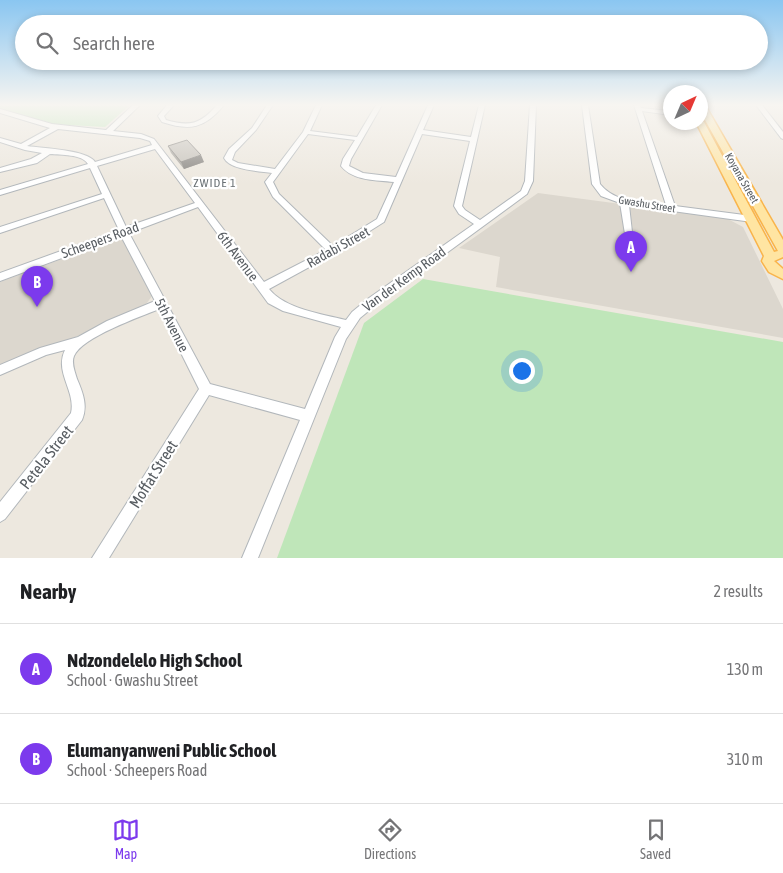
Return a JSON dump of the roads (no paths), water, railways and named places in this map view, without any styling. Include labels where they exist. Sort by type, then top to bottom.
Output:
[{"type":"main road","name":"Koyana Street","points":[[705,131],[752,219],[777,255],[768,258],[769,265],[781,276]]},
{"type":"main road","name":"Koyana Street","points":[[715,131],[783,250]]},
{"type":"street","points":[[20,146],[48,131]]},
{"type":"street","points":[[0,193],[158,146],[152,140],[145,137],[98,131]]},
{"type":"street","points":[[252,131],[232,151],[228,158],[236,165],[275,171]]},
{"type":"street","points":[[363,131],[347,159],[347,169],[356,174],[399,180]]},
{"type":"street","points":[[476,131],[458,206],[462,212],[481,224]]},
{"type":"street","name":"Van der Kemp Road","points":[[250,558],[348,324],[373,301],[520,196],[530,181],[533,131]]},
{"type":"street","name":"Gwashu Street","points":[[589,131],[596,184],[604,194],[624,202],[752,219]]},
{"type":"street","points":[[645,131],[671,208]]},
{"type":"street","points":[[332,251],[271,189],[269,182],[275,171],[306,132],[359,138]]},
{"type":"street","points":[[420,132],[474,139]]},
{"type":"street","name":"Radabi Street","points":[[262,288],[332,251],[381,220],[420,132]]},
{"type":"street","points":[[2,143],[82,156],[90,160],[92,166]]},
{"type":"street","name":"6th Avenue","points":[[158,146],[199,204],[272,300],[287,308],[348,324]]},
{"type":"street","points":[[0,170],[34,160],[50,151]]},
{"type":"street","name":"5th Avenue","points":[[92,166],[124,232],[206,389]]},
{"type":"street","points":[[0,230],[106,195]]},
{"type":"street","points":[[624,202],[628,232]]},
{"type":"street","name":"Scheepers Road","points":[[0,277],[199,204]]},
{"type":"street","name":"Petela Street","points":[[0,514],[77,416],[79,402],[68,368],[70,353],[81,341],[93,333],[161,303]]},
{"type":"street","points":[[0,370],[44,351],[81,341]]},
{"type":"street","points":[[206,389],[308,416]]},
{"type":"street","name":"Moffat Street","points":[[100,558],[206,389]]},
{"type":"place","name":"Ndzondelelo High School","points":[[631,272]]},
{"type":"place","name":"Elumanyanweni Public School","points":[[37,307]]},
{"type":"district","name":"ZWIDE 1","points":[[215,183]]}]
